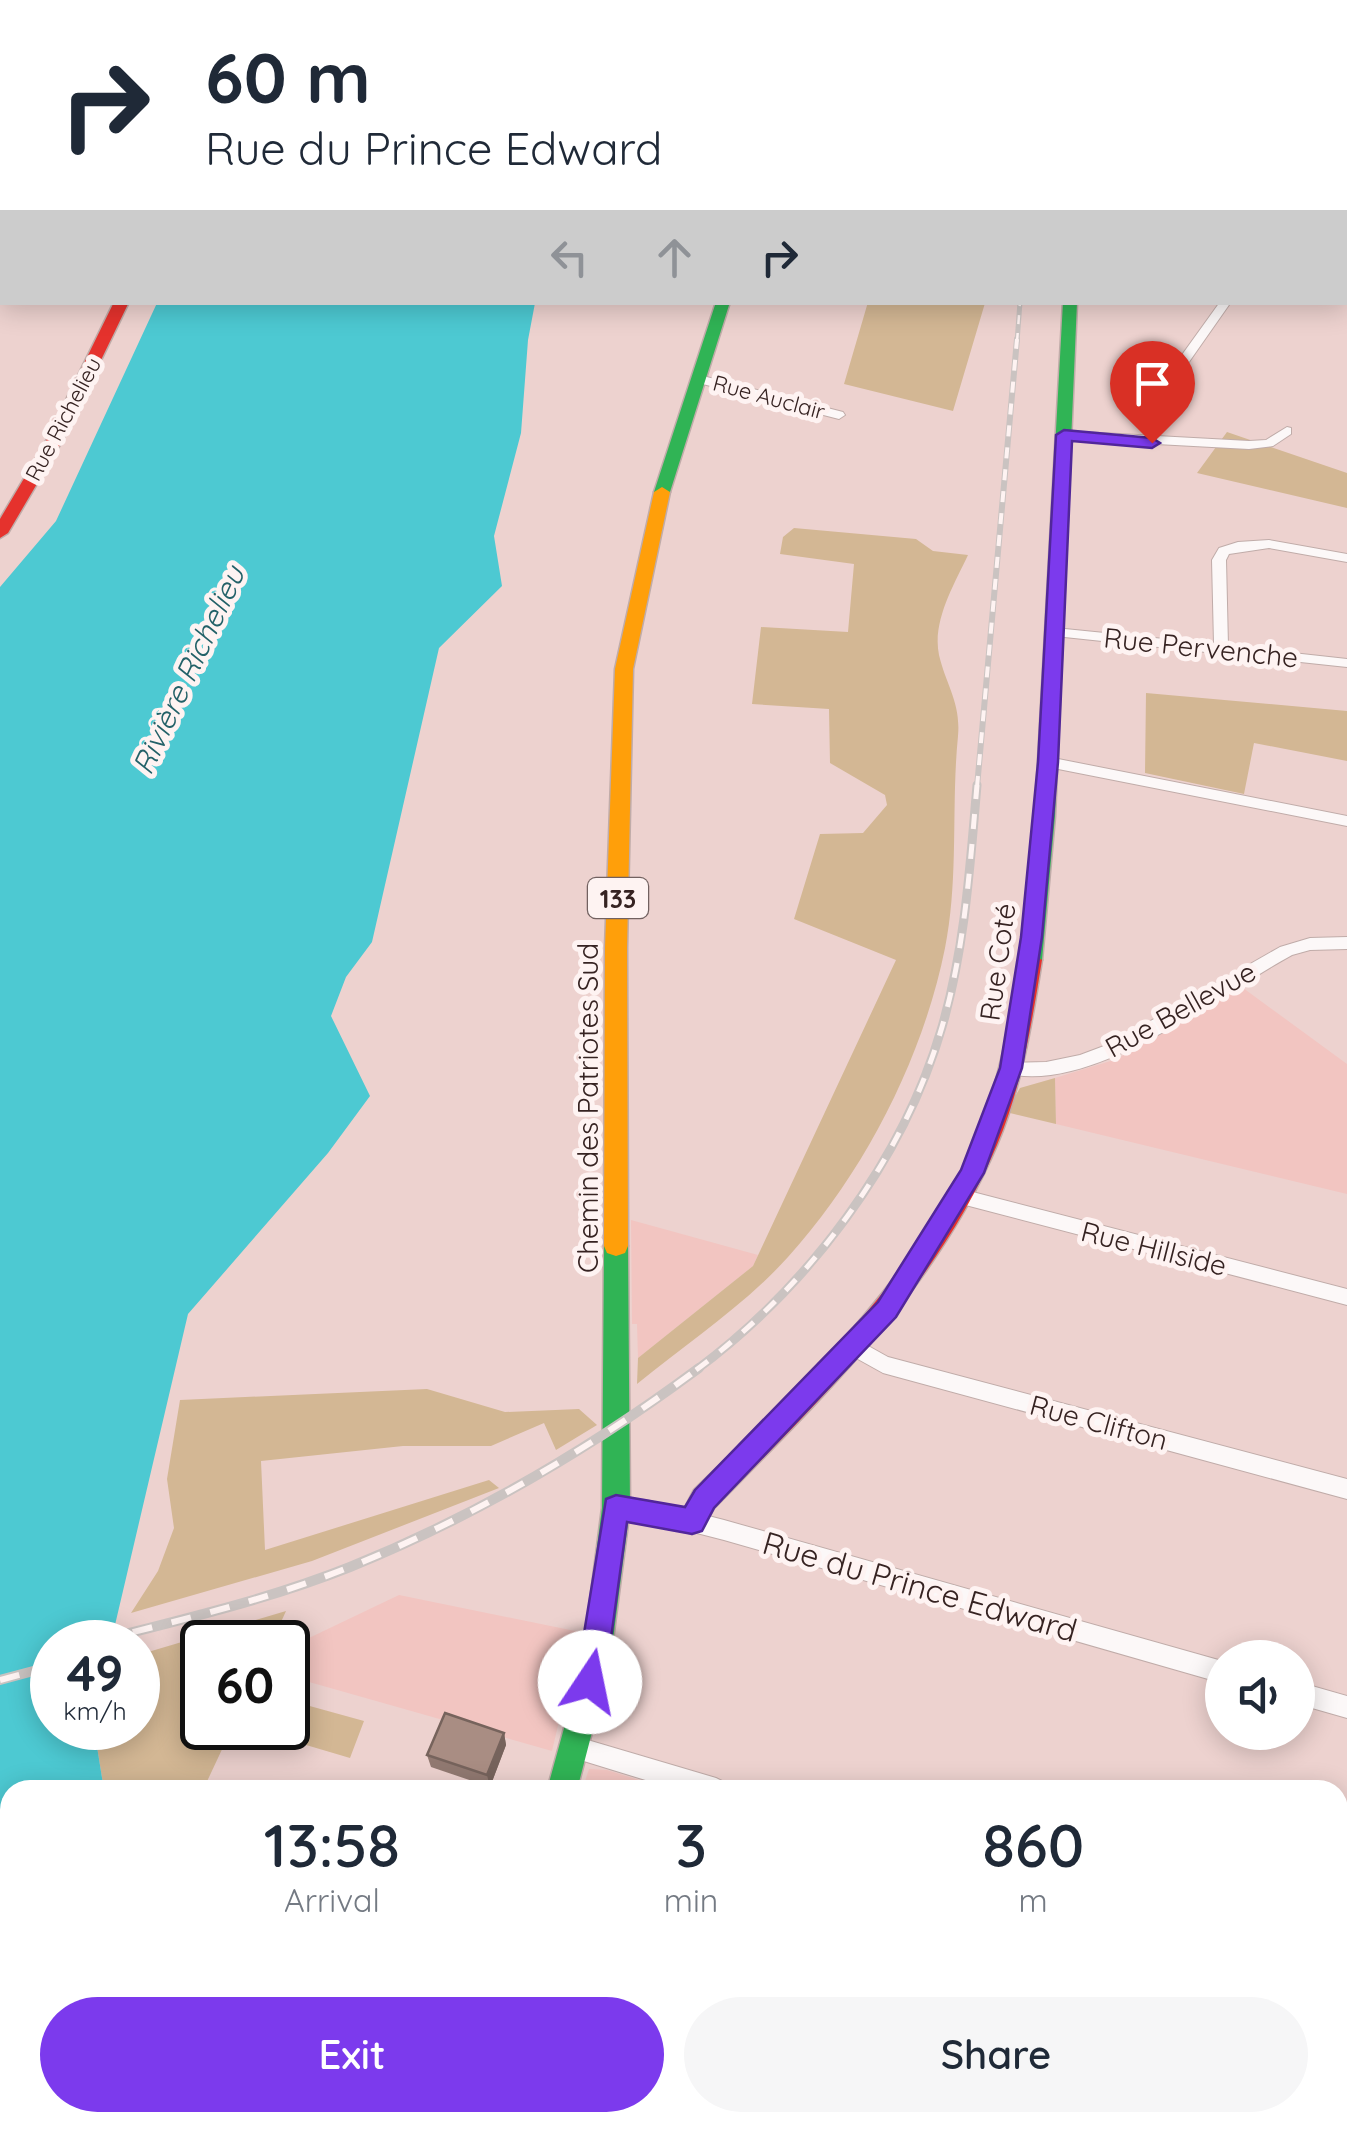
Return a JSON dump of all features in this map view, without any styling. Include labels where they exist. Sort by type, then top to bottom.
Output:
[{"type":"main road","name":"Rue Richelieu","points":[[0,533],[53,443],[121,305]]},
{"type":"main road","name":"Chemin des Patriotes Sud","points":[[616,1508],[616,948],[623,683],[657,506],[723,305]]},
{"type":"main road","name":"Rue Coté","points":[[692,1522],[704,1499],[854,1347],[900,1293],[961,1196],[1011,1068],[1036,896],[1048,762],[1070,305]]},
{"type":"main road","name":"133","points":[[565,1780],[596,1662],[616,1508]]},
{"type":"street","points":[[1185,359],[1224,305]]},
{"type":"street","name":"Rue Auclair","points":[[699,379],[838,415]]},
{"type":"street","points":[[1064,435],[1249,444],[1269,443],[1287,431]]},
{"type":"street","points":[[1221,650],[1219,560],[1224,550],[1243,546],[1297,547],[1347,558]]},
{"type":"street","name":"Rue Pervenche","points":[[1055,632],[1347,662]]},
{"type":"street","points":[[1048,762],[1347,821]]},
{"type":"street","name":"Rue Bellevue","points":[[1011,1068],[1048,1070],[1085,1060],[1149,1030],[1286,951],[1320,943],[1347,943]]},
{"type":"street","name":"Rue Hillside","points":[[961,1196],[1347,1296]]},
{"type":"street","name":"Rue Clifton","points":[[854,1347],[883,1364],[1347,1489]]},
{"type":"street","name":"Rue du Prince Edward","points":[[616,1508],[692,1522],[1205,1667]]},
{"type":"street","points":[[1315,1698],[1347,1708]]},
{"type":"street","points":[[574,1747],[683,1780]]},
{"type":"shaded area","points":[[867,305],[984,305],[953,411],[844,384]]},
{"type":"shaded area","points":[[1227,432],[1347,473],[1347,508],[1197,473]]},
{"type":"shaded area","points":[[794,528],[916,539],[933,551],[968,555],[946,604],[938,642],[958,724],[952,895],[945,948],[906,1072],[842,1189],[771,1275],[637,1384],[638,1358],[753,1266],[896,960],[794,919],[820,834],[863,833],[887,805],[885,795],[830,763],[829,709],[752,704],[761,627],[848,632],[854,564],[780,554],[783,537]]},
{"type":"shaded area","points":[[1146,693],[1347,711],[1347,761],[1254,743],[1244,794],[1145,773]]},
{"type":"shaded area","points":[[1239,985],[1347,1064],[1347,1194],[1056,1124],[1055,1078],[1117,1059]]},
{"type":"shaded area","points":[[1055,1078],[1056,1124],[1006,1112],[1020,1088]]},
{"type":"shaded area","points":[[631,1220],[758,1255],[753,1266],[638,1358],[637,1324],[632,1324]]},
{"type":"shaded area","points":[[427,1389],[505,1412],[579,1409],[597,1425],[556,1450],[544,1423],[491,1446],[403,1446],[261,1461],[265,1550],[489,1480],[499,1488],[312,1561],[131,1613],[158,1571],[174,1528],[167,1479],[180,1400]]},
{"type":"shaded area","points":[[399,1595],[580,1632],[552,1751],[310,1682],[310,1637]]},
{"type":"shaded area","points":[[286,1611],[282,1620],[256,1620]]},
{"type":"shaded area","points":[[180,1643],[180,1750],[222,1750],[208,1780],[102,1780],[98,1750],[160,1750],[160,1648]]},
{"type":"shaded area","points":[[310,1706],[364,1721],[350,1758],[310,1746]]},
{"type":"shaded area","points":[[589,1769],[639,1780],[585,1780]]},
{"type":"water","name":"Rivière Richelieu","points":[[156,305],[535,305],[521,433],[494,536],[502,586],[439,648],[372,942],[346,977],[331,1016],[370,1096],[328,1153],[188,1314],[116,1620],[30,1620],[30,1750],[98,1750],[102,1780],[0,1780],[0,587],[56,521]]},
{"type":"building","points":[[445,1713],[504,1733],[487,1775],[427,1755]]},
{"type":"railway","points":[[1017,342],[1020,305]]},
{"type":"railway","points":[[977,787],[1017,339]]},
{"type":"railway","points":[[696,1370],[737,1337],[813,1260],[877,1173],[903,1125],[925,1077],[950,997],[966,907],[977,785]]},
{"type":"railway","points":[[160,1625],[287,1590],[442,1526],[574,1453],[699,1368]]},
{"type":"railway","points":[[0,1680],[30,1672]]},
{"type":"traffic: fast","points":[[662,492],[722,305]]},
{"type":"traffic: fast","points":[[1031,960],[1045,816],[1070,305]]},
{"type":"traffic: fast","points":[[565,1780],[596,1663],[616,1508],[616,1246]]},
{"type":"traffic: slow","points":[[616,1246],[616,948],[624,669],[662,492]]},
{"type":"traffic: jam","points":[[0,533],[53,443],[121,305]]},
{"type":"traffic: jam","points":[[692,1521],[704,1499],[863,1335],[932,1244],[962,1195],[1001,1100],[1031,960]]},
{"type":"route","points":[[590,1682],[605,1606],[616,1508],[646,1510],[692,1522],[704,1499],[887,1310],[936,1237],[972,1173],[1011,1068],[1031,937],[1048,762],[1064,435],[1152,443]]}]
